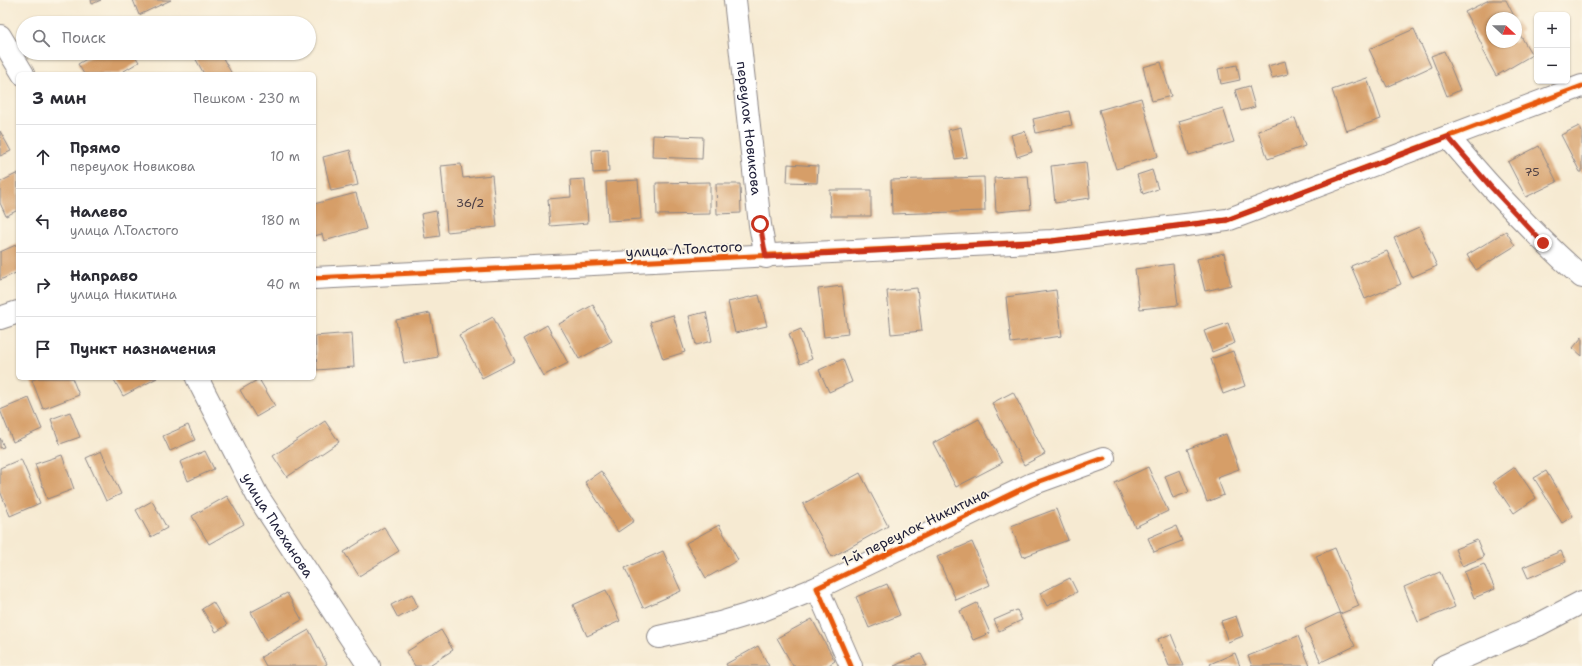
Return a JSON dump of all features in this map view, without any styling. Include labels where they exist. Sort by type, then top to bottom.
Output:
[{"type":"street","name":"переулок Новикова","points":[[735,0],[760,224],[766,257]]},
{"type":"street","points":[[0,36],[22,72]]},
{"type":"street","name":"улица Л.Толстого","points":[[316,278],[766,257],[1052,241],[1227,220],[1582,86]]},
{"type":"street","points":[[1448,137],[1490,186],[1543,243],[1582,277]]},
{"type":"street","points":[[0,318],[16,313]]},
{"type":"street","name":"улица Плеханова","points":[[198,380],[257,495],[369,666]]},
{"type":"street","name":"1-й переулок Никитина","points":[[659,637],[720,623],[760,611],[817,588],[1032,484],[1104,458]]},
{"type":"street","points":[[817,588],[851,666]]},
{"type":"street","points":[[1444,666],[1538,625],[1582,602]]},
{"type":"building","points":[[91,0],[101,0],[92,4]]},
{"type":"building","points":[[133,0],[171,0],[139,15]]},
{"type":"building","points":[[1489,0],[1506,0],[1512,12],[1486,12],[1486,48],[1522,48],[1522,38],[1532,55],[1496,76],[1482,50],[1484,49],[1465,12]]},
{"type":"building","points":[[1414,29],[1431,67],[1387,87],[1369,49]]},
{"type":"building","points":[[1444,51],[1460,90],[1447,96],[1431,56]]},
{"type":"building","points":[[85,60],[138,60],[139,62],[122,72],[83,72],[78,64]]},
{"type":"building","points":[[196,60],[224,60],[231,72],[203,72]]},
{"type":"building","points":[[1285,61],[1288,74],[1272,78],[1268,66]]},
{"type":"building","points":[[1161,62],[1171,96],[1152,101],[1143,67]]},
{"type":"building","points":[[1237,65],[1240,80],[1221,84],[1218,69]]},
{"type":"building","points":[[1367,78],[1381,119],[1346,131],[1332,90]]},
{"type":"building","points":[[1249,86],[1255,107],[1241,111],[1235,90]]},
{"type":"building","points":[[1141,98],[1158,156],[1116,169],[1099,110]]},
{"type":"building","points":[[1223,108],[1234,142],[1189,155],[1179,121]]},
{"type":"building","points":[[1069,111],[1072,125],[1036,133],[1033,119]]},
{"type":"building","points":[[1295,118],[1305,146],[1268,159],[1258,131]]},
{"type":"building","points":[[1579,126],[1582,132],[1582,172],[1580,172],[1561,135]]},
{"type":"building","points":[[961,127],[967,157],[955,159],[948,130]]},
{"type":"building","points":[[0,131],[11,151],[0,156]]},
{"type":"building","points":[[1025,131],[1032,152],[1017,157],[1011,135]]},
{"type":"building","points":[[653,135],[703,137],[702,159],[652,157]]},
{"type":"building","points":[[1539,146],[1557,182],[1526,197],[1508,162]]},
{"type":"building","points":[[608,149],[609,172],[593,173],[592,150]]},
{"type":"building","points":[[350,150],[358,185],[331,191],[323,157]]},
{"type":"building","points":[[1086,162],[1090,198],[1055,203],[1051,166]]},
{"type":"building","points":[[461,164],[463,178],[492,175],[497,227],[447,232],[441,166]]},
{"type":"building","points":[[788,164],[818,166],[817,183],[787,182]]},
{"type":"building","points":[[1152,170],[1158,189],[1143,194],[1137,175]]},
{"type":"building","points":[[16,174],[16,211],[6,216],[0,203],[0,182]]},
{"type":"building","points":[[1028,176],[1031,209],[996,212],[994,178]]},
{"type":"building","points":[[984,177],[985,211],[892,214],[891,180]]},
{"type":"building","points":[[585,179],[588,223],[550,226],[548,199],[571,197],[570,180]]},
{"type":"building","points":[[638,180],[641,219],[608,221],[606,182]]},
{"type":"building","points":[[710,182],[710,214],[657,215],[656,183]]},
{"type":"building","points":[[716,184],[740,184],[741,213],[717,214]]},
{"type":"building","points":[[830,190],[871,190],[871,216],[831,216]]},
{"type":"building","points":[[356,193],[366,229],[324,241],[322,234],[316,236],[316,203]]},
{"type":"building","points":[[436,211],[440,236],[425,238],[421,214]]},
{"type":"building","points":[[1419,227],[1437,266],[1412,277],[1394,238]]},
{"type":"building","points":[[1506,231],[1515,246],[1476,270],[1467,255]]},
{"type":"building","points":[[16,245],[16,273],[0,280],[0,252]]},
{"type":"building","points":[[1387,251],[1401,284],[1365,299],[1351,266]]},
{"type":"building","points":[[1224,253],[1231,285],[1205,291],[1197,259]]},
{"type":"building","points":[[1173,264],[1178,305],[1140,309],[1135,269]]},
{"type":"building","points":[[842,286],[848,334],[824,337],[818,289]]},
{"type":"building","points":[[917,288],[922,331],[891,334],[887,291]]},
{"type":"building","points":[[1056,290],[1062,336],[1011,343],[1006,297]]},
{"type":"building","points":[[759,295],[767,326],[735,333],[728,302]]},
{"type":"building","points":[[593,305],[612,341],[579,359],[559,324]]},
{"type":"building","points":[[706,312],[712,341],[696,345],[689,316]]},
{"type":"building","points":[[430,313],[438,357],[404,363],[396,320]]},
{"type":"building","points":[[673,315],[685,352],[663,359],[650,322]]},
{"type":"building","points":[[493,317],[515,361],[482,378],[459,335]]},
{"type":"building","points":[[1228,323],[1235,343],[1212,352],[1204,331]]},
{"type":"building","points":[[547,325],[568,363],[543,376],[523,339]]},
{"type":"building","points":[[801,329],[812,359],[800,364],[789,334]]},
{"type":"building","points":[[352,333],[354,367],[317,370],[316,336]]},
{"type":"building","points":[[1582,337],[1582,356],[1573,348]]},
{"type":"building","points":[[1233,351],[1245,386],[1223,394],[1211,359]]},
{"type":"building","points":[[843,359],[852,382],[829,392],[819,370]]},
{"type":"building","points":[[32,380],[73,380],[79,395],[43,409]]},
{"type":"building","points":[[114,380],[153,380],[123,396]]},
{"type":"building","points":[[260,380],[275,406],[256,417],[240,390]]},
{"type":"building","points":[[1013,392],[1045,454],[1024,465],[992,403]]},
{"type":"building","points":[[29,398],[42,429],[13,442],[0,410]]},
{"type":"building","points":[[70,412],[80,437],[60,444],[51,419]]},
{"type":"building","points":[[979,419],[1002,463],[956,487],[933,443]]},
{"type":"building","points":[[325,421],[339,442],[287,477],[273,456]]},
{"type":"building","points":[[188,425],[195,440],[170,451],[163,436]]},
{"type":"building","points":[[1226,434],[1239,469],[1217,477],[1224,495],[1207,502],[1187,449]]},
{"type":"building","points":[[0,438],[4,447],[0,448]]},
{"type":"building","points":[[101,451],[121,494],[106,501],[86,458]]},
{"type":"building","points":[[205,451],[214,469],[188,481],[180,462]]},
{"type":"building","points":[[62,455],[74,489],[47,499],[35,464]]},
{"type":"building","points":[[21,459],[40,503],[10,516],[0,491],[0,468]]},
{"type":"building","points":[[1148,467],[1168,511],[1135,527],[1115,483]]},
{"type":"building","points":[[1515,467],[1536,498],[1514,513],[1493,482]]},
{"type":"building","points":[[1180,470],[1189,492],[1173,498],[1165,476]]},
{"type":"building","points":[[601,471],[634,521],[618,532],[585,482]]},
{"type":"building","points":[[1546,471],[1573,516],[1562,523],[1534,478]]},
{"type":"building","points":[[860,473],[888,526],[832,557],[803,504]]},
{"type":"building","points":[[227,496],[244,524],[209,544],[192,516]]},
{"type":"building","points":[[152,501],[167,528],[151,537],[136,510]]},
{"type":"building","points":[[1056,509],[1068,540],[1023,557],[1011,526]]},
{"type":"building","points":[[719,525],[738,560],[706,578],[686,543]]},
{"type":"building","points":[[1176,526],[1182,541],[1154,552],[1148,538]]},
{"type":"building","points":[[384,527],[399,551],[359,576],[344,552]]},
{"type":"building","points":[[1477,540],[1484,557],[1462,566],[1455,549]]},
{"type":"building","points":[[972,542],[990,585],[956,600],[937,557]]},
{"type":"building","points":[[1335,548],[1359,606],[1340,614],[1316,556]]},
{"type":"building","points":[[663,551],[681,591],[643,608],[625,568]]},
{"type":"building","points":[[1561,551],[1566,562],[1528,578],[1523,567]]},
{"type":"building","points":[[1484,564],[1495,589],[1474,598],[1464,572]]},
{"type":"building","points":[[1440,572],[1455,607],[1418,622],[1404,587]]},
{"type":"building","points":[[1070,578],[1077,592],[1047,606],[1040,593]]},
{"type":"building","points":[[887,584],[900,615],[869,628],[856,597]]},
{"type":"building","points":[[606,590],[620,621],[587,636],[573,605]]},
{"type":"building","points":[[287,593],[302,620],[266,640],[251,612]]},
{"type":"building","points":[[412,594],[418,607],[398,618],[391,605]]},
{"type":"building","points":[[213,602],[227,625],[216,632],[202,609]]},
{"type":"building","points":[[977,603],[990,633],[973,640],[960,611]]},
{"type":"building","points":[[1017,610],[1022,620],[999,631],[994,620]]},
{"type":"building","points":[[1339,613],[1355,646],[1321,662],[1305,629]]},
{"type":"building","points":[[1236,616],[1243,636],[1228,642],[1221,621]]},
{"type":"building","points":[[812,619],[835,661],[827,666],[793,666],[777,638]]},
{"type":"building","points":[[309,630],[327,664],[323,666],[266,666],[261,657]]},
{"type":"building","points":[[441,630],[453,650],[428,666],[415,666],[406,652]]},
{"type":"building","points":[[1171,634],[1184,666],[1169,666],[1158,639]]},
{"type":"building","points":[[1298,636],[1310,666],[1252,666],[1248,656]]},
{"type":"building","points":[[758,646],[769,666],[727,666],[726,664]]},
{"type":"building","points":[[1235,653],[1240,666],[1211,666],[1210,664]]},
{"type":"building","points":[[921,654],[927,666],[894,666]]},
{"type":"cycle path","points":[[316,278],[1052,241],[1227,220],[1582,86]]},
{"type":"cycle path","points":[[851,666],[817,588],[1032,484],[1104,458]]},
{"type":"route","points":[[760,224],[766,257],[1052,241],[1227,220],[1448,137],[1490,186],[1543,243]]}]
